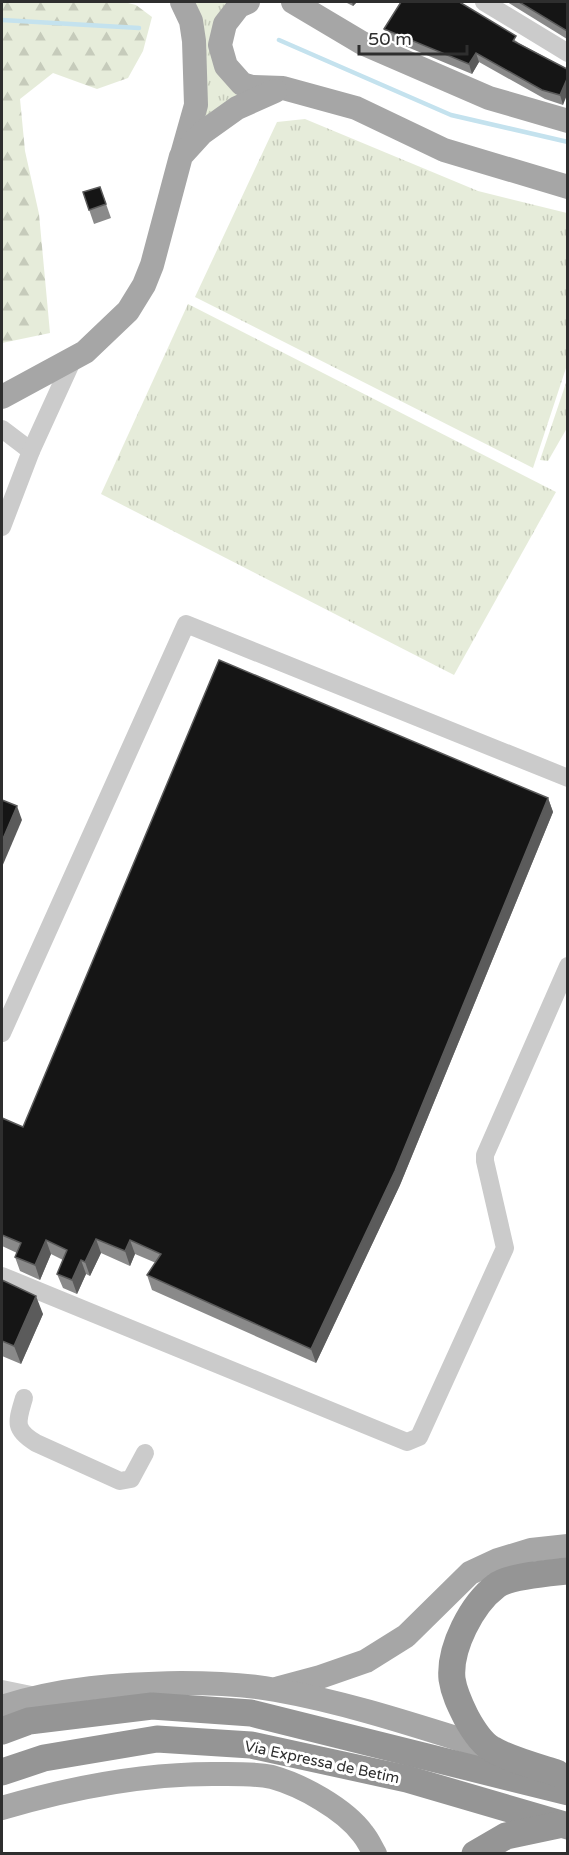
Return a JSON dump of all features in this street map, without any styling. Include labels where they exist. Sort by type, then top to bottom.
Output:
[{"type":"highway","points":[[567,1571],[522,1577],[498,1584],[479,1603],[465,1624],[455,1652],[452,1677],[457,1700],[472,1729],[491,1749],[567,1776]]},
{"type":"highway","name":"Via Expressa de Betim","points":[[2,1731],[28,1720],[152,1706],[251,1713],[567,1792]]},
{"type":"highway","name":"Via Expressa de Betim","points":[[2,1772],[44,1758],[157,1739],[251,1745],[407,1779],[564,1825]]},
{"type":"highway","points":[[476,1854],[506,1836],[564,1825]]},
{"type":"main road","points":[[2,397],[85,352],[128,311],[144,285],[152,265],[196,105],[194,40],[191,21],[182,2]]},
{"type":"main road","points":[[248,2],[239,6],[225,24],[220,45],[226,66],[242,84],[252,87],[283,88],[356,108],[444,150],[567,187]]},
{"type":"main road","points":[[293,2],[362,43],[489,98],[567,121]]},
{"type":"main road","points":[[182,156],[202,133],[237,108],[283,88]]},
{"type":"main road","points":[[274,1689],[320,1677],[366,1661],[406,1636],[470,1574],[498,1560],[531,1550],[567,1546]]},
{"type":"main road","points":[[2,1707],[36,1696],[124,1684],[223,1683],[274,1689],[347,1705],[491,1749]]},
{"type":"main road","points":[[2,1808],[52,1793],[131,1780],[190,1774],[270,1777],[299,1786],[331,1804],[363,1833],[375,1854]]},
{"type":"street","points":[[484,2],[567,53]]},
{"type":"street","points":[[2,527],[32,451],[73,359]]},
{"type":"street","points":[[2,429],[32,451]]},
{"type":"street","points":[[2,1033],[186,624],[567,778]]},
{"type":"street","points":[[2,1276],[407,1442],[419,1437],[505,1248],[485,1155],[567,966]]},
{"type":"street","points":[[24,1398],[18,1418],[19,1430],[36,1443],[120,1481],[131,1479],[145,1453]]},
{"type":"street","points":[[2,1689],[36,1696]]},
{"type":"green space","points":[[2,2],[124,2],[136,5],[152,17],[143,51],[128,78],[97,89],[53,73],[20,99],[25,151],[39,214],[50,333],[2,343]]},
{"type":"green space","points":[[191,2],[237,2],[220,17],[243,91],[194,133]]},
{"type":"green space","points":[[305,119],[478,191],[567,213],[567,365],[533,468],[195,297],[277,122]]},
{"type":"green space","points":[[188,304],[556,492],[454,675],[101,494]]},
{"type":"green space","points":[[567,380],[567,428],[548,461],[540,460]]},
{"type":"building","points":[[401,2],[462,2],[516,36],[513,41],[567,69],[567,79],[560,95],[542,90],[476,53],[469,64],[384,29]]},
{"type":"building","points":[[519,2],[567,2],[567,31]]},
{"type":"building","points":[[100,187],[106,204],[89,210],[83,192]]},
{"type":"building","points":[[219,660],[548,798],[395,1171],[311,1349],[147,1275],[161,1254],[130,1240],[125,1251],[96,1239],[85,1262],[81,1260],[72,1280],[57,1274],[67,1250],[46,1240],[35,1265],[15,1257],[21,1243],[2,1235],[2,1118],[23,1127]]},
{"type":"building","points":[[2,800],[17,806],[2,841]]},
{"type":"building","points":[[2,1280],[36,1296],[14,1346],[2,1341]]},
{"type":"waterway","points":[[2,20],[139,28]]},
{"type":"waterway","points":[[279,40],[451,115],[568,142]]}]
